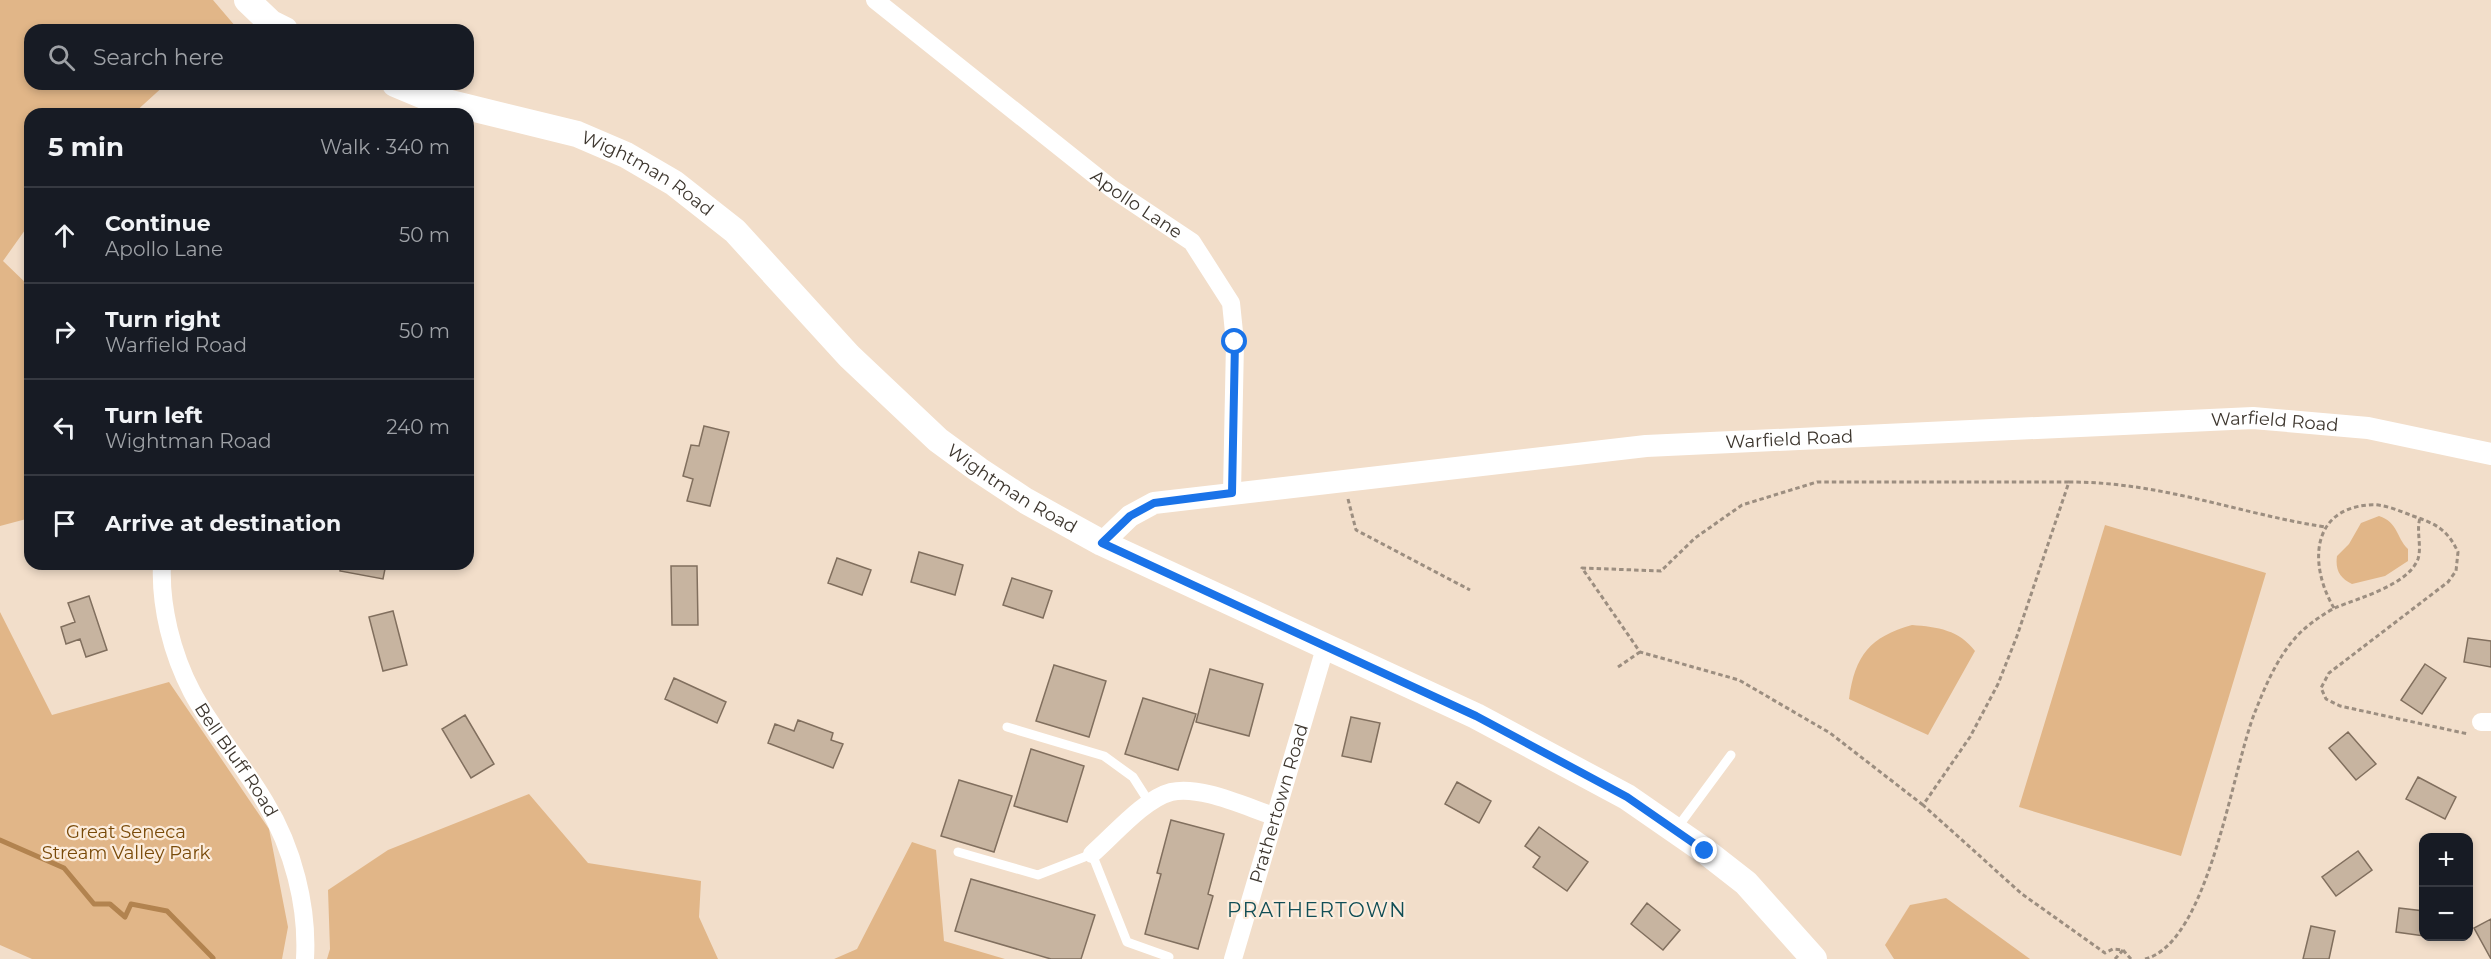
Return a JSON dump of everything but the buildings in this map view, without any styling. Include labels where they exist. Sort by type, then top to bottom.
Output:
[{"type":"main road","points":[[247,0],[273,24]]},
{"type":"main road","name":"Wightman Road","points":[[403,90],[424,105],[440,108]]},
{"type":"main road","name":"Wightman Road","points":[[474,114],[577,134],[626,155],[674,183],[735,231],[849,356],[938,441],[1026,501],[1102,543],[1476,716],[1627,797],[1746,883],[1814,959]]},
{"type":"street","name":"Apollo Lane","points":[[875,0],[1112,188],[1192,242],[1231,303],[1235,342],[1232,493]]},
{"type":"street","name":"Warfield Road","points":[[1102,543],[1130,516],[1154,503],[1646,446],[2253,418],[2368,428],[2491,454]]},
{"type":"street","name":"Bell Bluff Road","points":[[162,570],[165,611],[192,693],[266,803],[286,843],[295,871],[303,915],[306,937],[305,959]]},
{"type":"street","name":"Prathertown Road","points":[[1233,959],[1325,648]]},
{"type":"street","points":[[1092,854],[1149,802],[1171,792],[1196,792],[1274,816]]},
{"type":"lane","points":[[1007,727],[1104,756],[1133,777],[1149,802]]},
{"type":"lane","points":[[1675,830],[1731,755]]},
{"type":"lane","points":[[958,852],[1038,874],[1092,854],[1127,942],[1169,957]]},
{"type":"path","points":[[1343,480],[1356,530],[1470,590]]},
{"type":"path","points":[[2131,959],[2123,950],[2113,949],[2105,952],[2022,894],[1923,805],[1830,733],[1739,680],[1640,652],[1582,568],[1661,570],[1695,538],[1742,506],[1816,482],[2069,482],[2163,489],[2257,513],[2325,526]]},
{"type":"path","points":[[1923,805],[1970,737],[1998,684],[2017,636],[2069,482]]},
{"type":"path","points":[[2334,608],[2326,594],[2318,564],[2325,526],[2329,521],[2348,510],[2368,505],[2384,507],[2439,526],[2454,543],[2458,552],[2456,572],[2448,582],[2329,673],[2321,688],[2326,699],[2340,706],[2481,726]]},
{"type":"path","points":[[2145,959],[2157,956],[2172,943],[2195,906],[2227,813],[2247,733],[2269,677],[2302,631],[2334,608],[2388,586],[2408,572],[2418,559],[2420,519]]},
{"type":"path","points":[[1618,667],[1640,652]]},
{"type":"path","points":[[2115,959],[2123,950]]},
{"type":"green space","points":[[0,0],[213,0],[233,24],[24,24],[24,90],[159,90],[140,108],[24,108],[24,231],[3,261],[24,281],[24,520],[0,526]]},
{"type":"green space","points":[[2379,516],[2390,522],[2408,549],[2408,561],[2385,576],[2352,584],[2339,573],[2337,556],[2349,544],[2361,523]]},
{"type":"green space","points":[[2105,525],[2266,573],[2181,856],[2019,807]]},
{"type":"green space","name":"Great Seneca Stream Valley Park","points":[[0,612],[52,715],[169,682],[269,829],[288,927],[282,959],[32,959],[0,945]]},
{"type":"green space","points":[[1912,625],[1931,627],[1955,634],[1975,651],[1928,735],[1849,699],[1855,671],[1867,650],[1885,635]]},
{"type":"green space","points":[[529,794],[588,863],[701,881],[699,917],[718,959],[327,959],[330,949],[328,890],[388,850]]},
{"type":"green space","points":[[912,842],[936,850],[944,941],[1005,959],[834,959],[857,949]]},
{"type":"green space","points":[[1946,898],[2030,959],[1894,959],[1885,945],[1910,905]]},
{"type":"waterway","points":[[0,840],[64,868],[94,904],[110,904],[125,917],[131,904],[167,911],[213,958]]},
{"type":"district","name":"PRATHERTOWN","points":[[1317,910]]},
{"type":"route","points":[[1235,342],[1232,493],[1154,503],[1130,516],[1102,543],[1476,716],[1627,797],[1705,851]]}]
